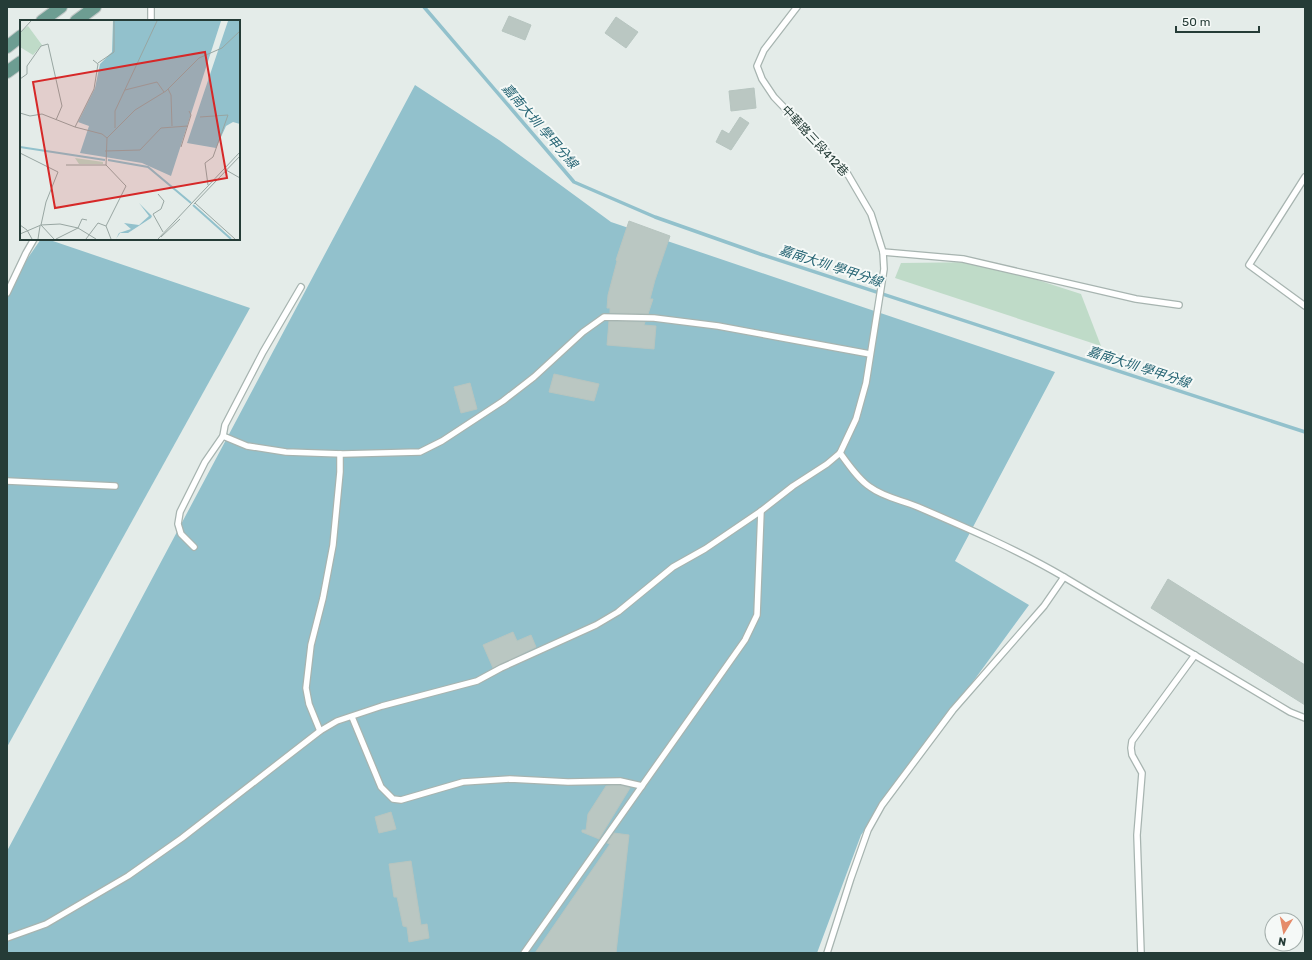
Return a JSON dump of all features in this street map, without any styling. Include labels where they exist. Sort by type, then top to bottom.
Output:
[{"type":"main road","points":[[43,20],[61,7]]},
{"type":"main road","points":[[77,20],[95,7]]},
{"type":"main road","points":[[7,47],[20,37]]},
{"type":"main road","points":[[7,71],[20,63]]},
{"type":"lane","points":[[151,7],[152,20]]},
{"type":"lane","name":"中華路三段412巷","points":[[797,7],[764,50],[757,66],[762,79],[774,97],[847,173],[871,214],[883,252],[884,269],[866,383],[856,419],[840,453]]},
{"type":"lane","points":[[1305,177],[1249,265],[1305,306]]},
{"type":"lane","points":[[7,293],[33,240]]},
{"type":"lane","points":[[883,252],[963,259],[1136,299],[1180,305]]},
{"type":"lane","points":[[194,547],[182,534],[178,524],[180,512],[205,462],[223,436],[225,425],[263,352],[301,287]]},
{"type":"lane","points":[[223,436],[247,446],[286,452],[340,454],[420,452],[437,443],[503,401],[528,382],[583,332],[604,317],[654,318],[718,326],[870,354]]},
{"type":"lane","points":[[7,938],[46,924],[128,876],[182,838],[320,731],[336,722],[382,706],[477,681],[501,668],[596,625],[618,612],[673,567],[705,549],[761,511],[793,486],[827,464],[840,453],[858,476],[870,487],[890,498],[916,506],[1045,566],[1290,712],[1305,718]]},
{"type":"lane","points":[[320,731],[309,704],[306,688],[311,645],[323,598],[333,544],[340,472],[340,454]]},
{"type":"lane","points":[[7,482],[115,486]]},
{"type":"lane","points":[[524,953],[745,640],[757,615],[761,511]]},
{"type":"lane","points":[[827,953],[868,830],[882,805],[953,710],[1044,606],[1064,577]]},
{"type":"lane","points":[[1141,953],[1137,835],[1142,773],[1132,755],[1132,741],[1195,655]]},
{"type":"lane","points":[[352,717],[381,787],[393,798],[401,800],[464,782],[510,778],[568,782],[620,781],[642,786]]},
{"type":"green space","points":[[982,262],[1081,294],[1101,346],[895,278],[901,263]]},
{"type":"water","points":[[415,85],[499,140],[611,222],[1055,372],[955,561],[1029,605],[861,835],[817,953],[7,953],[7,851]]},
{"type":"water","points":[[40,240],[50,240],[250,308],[7,747],[7,288]]},
{"type":"building","points":[[509,16],[531,25],[525,40],[502,31]]},
{"type":"building","points":[[616,17],[638,32],[626,48],[605,33]]},
{"type":"building","points":[[754,88],[756,108],[731,111],[729,91]]},
{"type":"building","points":[[740,117],[749,123],[731,150],[716,142],[722,130],[729,134]]},
{"type":"building","points":[[629,221],[670,236],[655,280],[650,299],[653,299],[648,314],[610,313],[610,308],[607,308],[608,295],[616,260]]},
{"type":"building","points":[[609,321],[645,322],[644,325],[656,326],[654,349],[607,345]]},
{"type":"building","points":[[554,374],[599,384],[594,401],[549,392]]},
{"type":"building","points":[[470,383],[477,409],[461,413],[454,387]]},
{"type":"building","points":[[1168,579],[1305,665],[1305,705],[1151,608]]},
{"type":"building","points":[[513,632],[517,641],[531,635],[536,647],[493,668],[483,645]]},
{"type":"building","points":[[620,785],[630,788],[599,839],[582,832],[582,830],[586,830],[588,814],[606,786]]},
{"type":"building","points":[[391,812],[396,829],[379,833],[375,817]]},
{"type":"building","points":[[614,833],[629,835],[616,953],[535,953],[610,844],[607,843]]},
{"type":"building","points":[[411,861],[421,925],[427,924],[429,938],[409,942],[407,927],[403,926],[397,897],[394,897],[389,864]]},
{"type":"waterway","name":"嘉南大圳 學甲分線","points":[[424,7],[574,182],[655,217],[760,254],[1305,432]]}]
